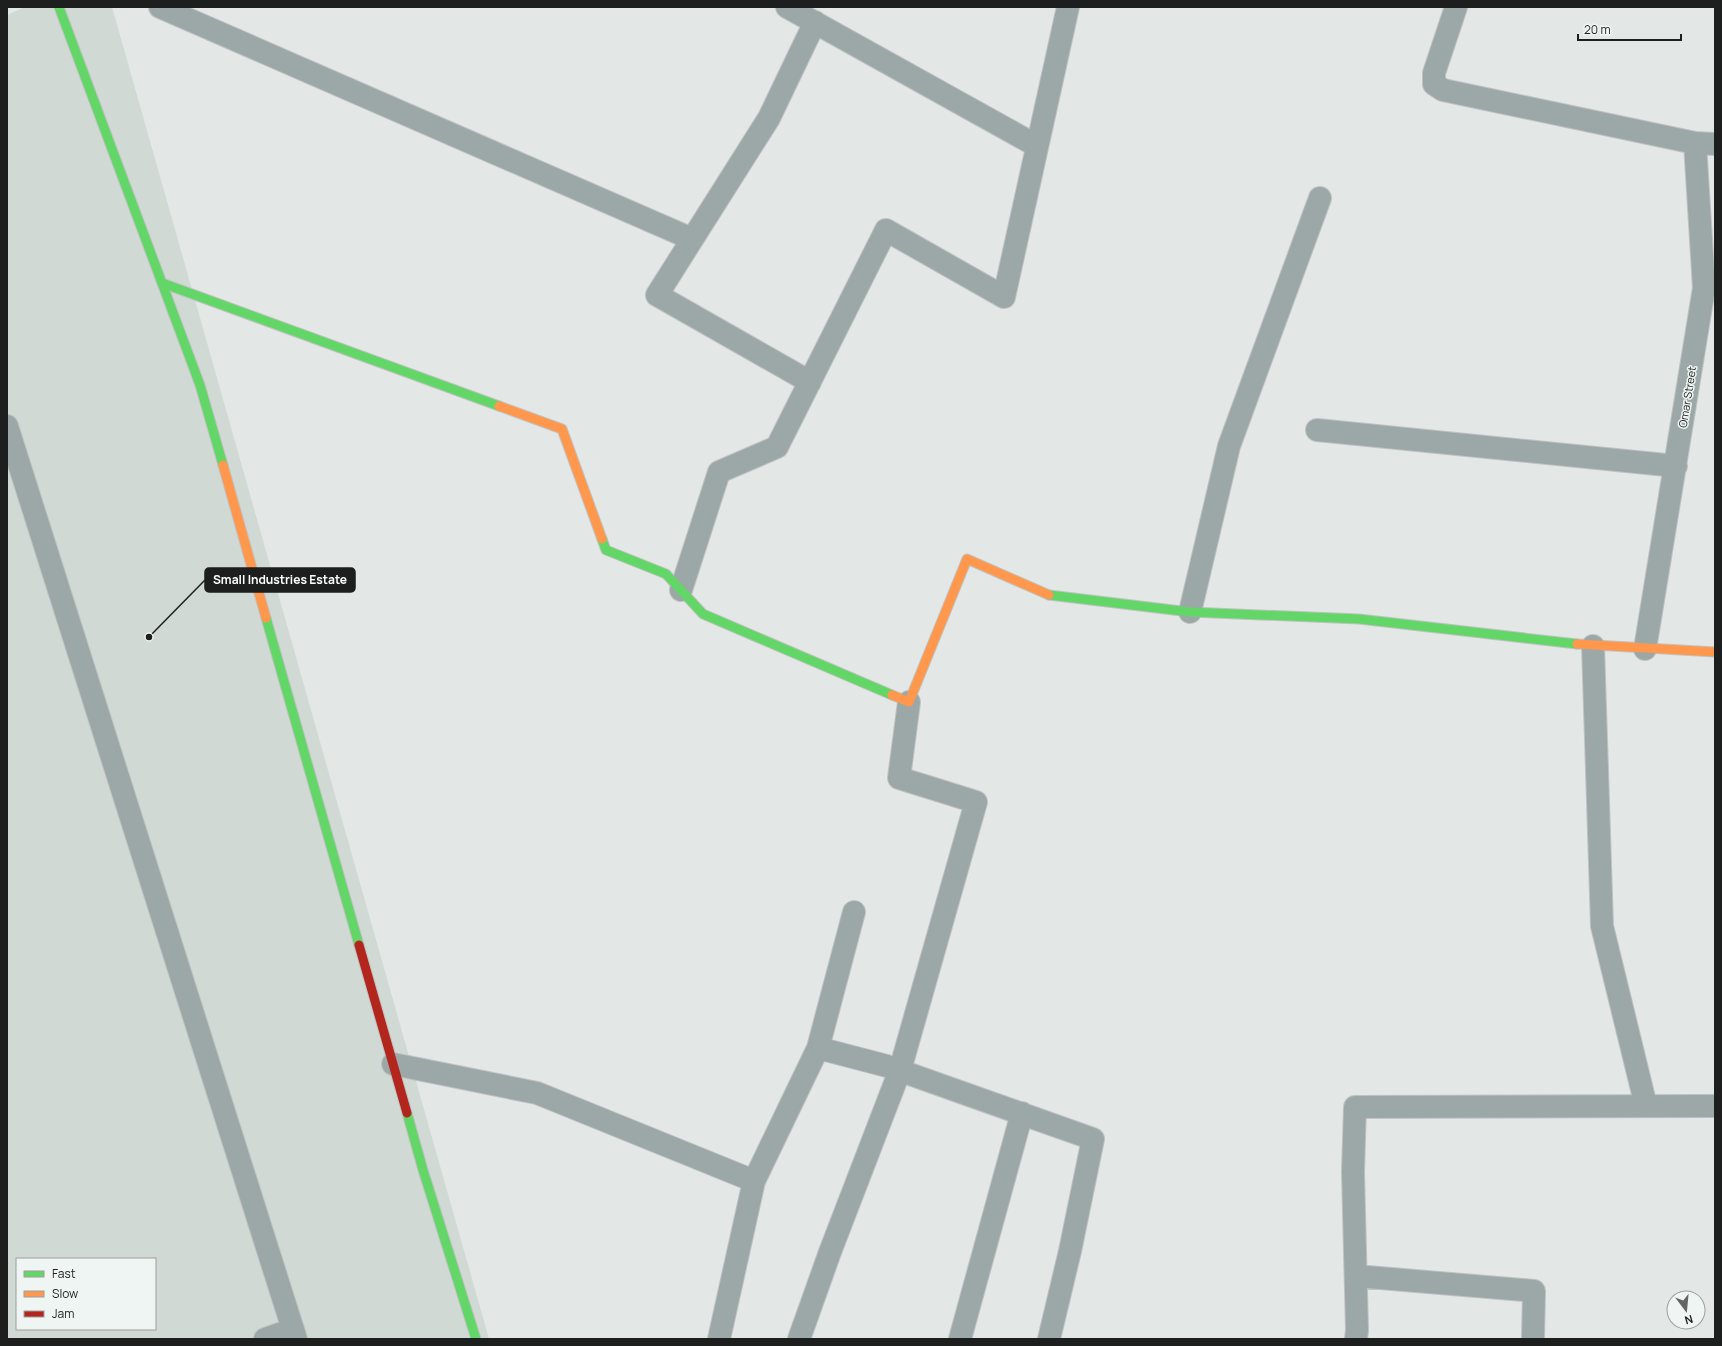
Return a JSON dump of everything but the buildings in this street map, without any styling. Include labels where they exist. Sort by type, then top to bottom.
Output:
[{"type":"street","points":[[59,7],[200,385],[423,1170],[476,1339]]},
{"type":"street","points":[[160,7],[692,240]]},
{"type":"street","points":[[787,7],[1037,146]]},
{"type":"street","points":[[681,590],[719,472],[777,447],[886,230],[1004,297],[1068,7]]},
{"type":"street","points":[[1456,7],[1434,73],[1434,84],[1443,90],[1705,144]]},
{"type":"street","points":[[810,382],[657,295],[768,118],[815,22]]},
{"type":"street","name":"Omar Street","points":[[1645,649],[1704,288],[1705,144]]},
{"type":"street","points":[[1190,612],[1229,446],[1320,198]]},
{"type":"street","points":[[162,283],[562,429],[606,550],[666,574],[703,614],[909,702]]},
{"type":"street","points":[[7,426],[294,1334],[265,1339]]},
{"type":"street","points":[[1317,430],[1676,466]]},
{"type":"street","points":[[799,1339],[830,1252],[900,1070],[976,802],[899,778],[909,702],[967,559],[1049,595],[1190,612],[1359,619],[1593,646],[1715,652]]},
{"type":"street","points":[[1593,646],[1602,926],[1646,1106]]},
{"type":"street","points":[[719,1339],[754,1181],[818,1048],[854,912]]},
{"type":"street","points":[[818,1048],[900,1070],[1093,1138],[1070,1251],[1049,1339]]},
{"type":"street","points":[[393,1064],[537,1093],[754,1181]]},
{"type":"street","points":[[1356,1339],[1353,1172],[1355,1107],[1715,1106]]},
{"type":"street","points":[[960,1339],[1022,1113]]},
{"type":"street","points":[[1356,1276],[1534,1291],[1533,1339]]},
{"type":"shaded area","points":[[25,7],[112,7],[489,1339],[7,1339],[7,15]]},
{"type":"traffic: fast","points":[[59,7],[200,385],[223,465]]},
{"type":"traffic: fast","points":[[162,283],[499,406]]},
{"type":"traffic: fast","points":[[602,539],[606,550],[666,574],[703,614],[892,695]]},
{"type":"traffic: fast","points":[[1049,595],[1190,612],[1359,619],[1577,644]]},
{"type":"traffic: fast","points":[[266,618],[359,945]]},
{"type":"traffic: fast","points":[[407,1113],[423,1170],[476,1339]]},
{"type":"traffic: slow","points":[[499,406],[562,429],[602,539]]},
{"type":"traffic: slow","points":[[223,465],[266,618]]},
{"type":"traffic: slow","points":[[892,695],[909,702],[967,559],[1049,595]]},
{"type":"traffic: slow","points":[[1577,644],[1715,652]]},
{"type":"traffic: jam","points":[[359,945],[407,1113]]},
{"type":"place","name":"Small Industries Estate","points":[[149,637]]}]
